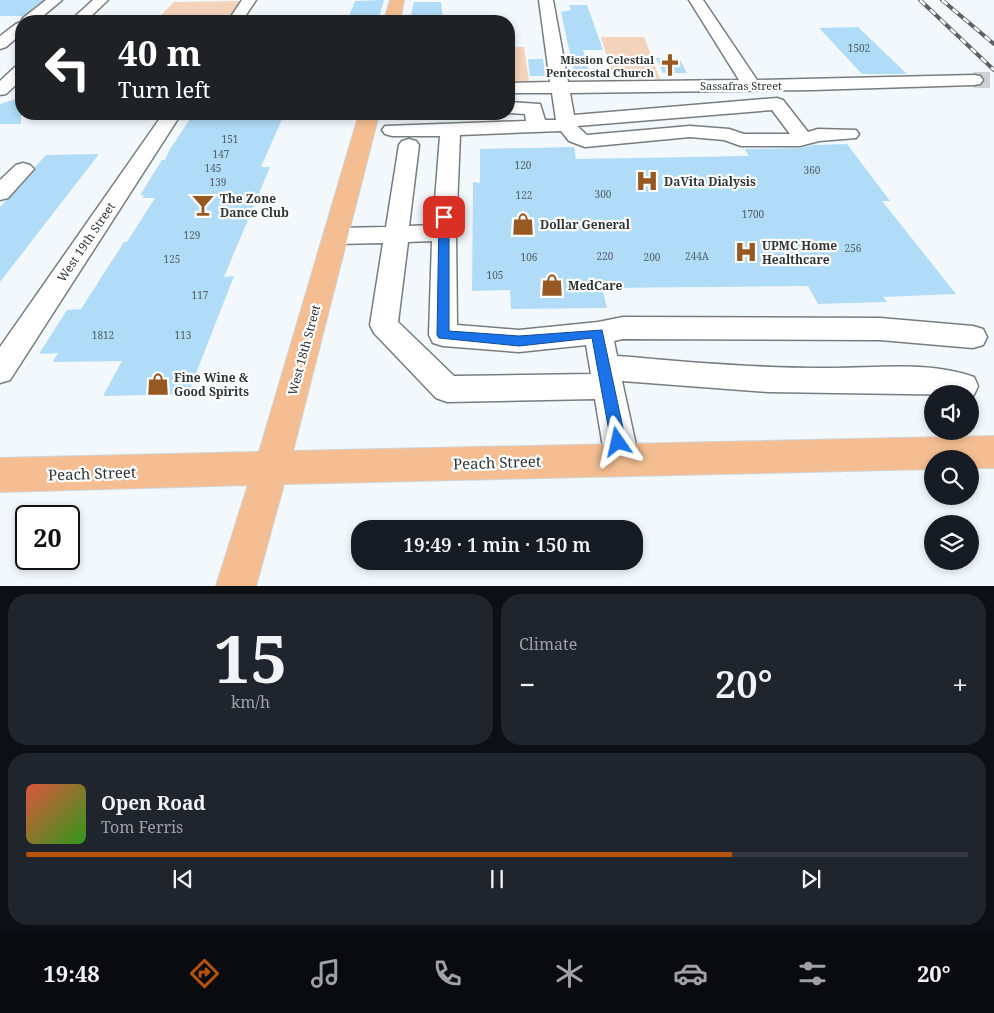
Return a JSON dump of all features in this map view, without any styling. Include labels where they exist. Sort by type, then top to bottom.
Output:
[{"type":"main road","points":[[393,15],[397,0]]},
{"type":"main road","name":"West 18th Street","points":[[236,586],[336,236],[366,120]]},
{"type":"main road","name":"Peach Street","points":[[0,476],[622,459],[994,452]]},
{"type":"street","points":[[36,15],[55,0]]},
{"type":"street","points":[[84,15],[101,0]]},
{"type":"street","points":[[239,15],[250,0]]},
{"type":"street","points":[[546,0],[562,87],[566,123],[576,137],[585,140],[694,131],[734,134],[741,140],[766,134],[849,134]]},
{"type":"street","points":[[696,0],[751,85]]},
{"type":"street","points":[[0,44],[15,32]]},
{"type":"street","points":[[0,91],[15,77]]},
{"type":"street","name":"Sassafras Street","points":[[515,88],[974,80]]},
{"type":"street","points":[[0,91],[15,92]]},
{"type":"street","points":[[392,130],[450,130],[536,126],[777,104],[800,133]]},
{"type":"street","points":[[515,108],[533,108],[536,126]]},
{"type":"street","name":"West 19th Street","points":[[0,371],[168,120]]},
{"type":"street","points":[[450,130],[444,233],[443,335],[519,341],[598,333],[623,328],[851,328],[973,337]]},
{"type":"street","points":[[409,145],[384,325],[447,389],[606,377],[707,376],[823,381],[939,380],[959,385]]},
{"type":"street","points":[[0,193],[23,169]]},
{"type":"street","points":[[336,236],[444,233]]},
{"type":"street","points":[[598,333],[622,459]]},
{"type":"shaded area","points":[[242,1],[232,15],[161,15],[174,2]]},
{"type":"shaded area","points":[[601,37],[644,37],[660,79],[614,79]]},
{"type":"shaded area","points":[[515,47],[524,47],[529,81],[515,81]]},
{"type":"building","points":[[0,0],[43,0],[24,15],[0,16]]},
{"type":"building","points":[[384,0],[380,15],[349,15],[355,1]]},
{"type":"building","points":[[414,2],[441,2],[443,15],[411,15]]},
{"type":"building","points":[[569,5],[587,5],[603,50],[583,50],[591,77],[575,77],[561,12],[571,10]]},
{"type":"building","points":[[858,27],[907,74],[862,74],[819,28]]},
{"type":"building","points":[[656,58],[679,58],[687,73],[663,73]]},
{"type":"building","points":[[528,59],[543,59],[545,76],[530,76]]},
{"type":"building","points":[[15,100],[15,120],[21,120],[21,124],[0,124],[0,104]]},
{"type":"building","points":[[189,120],[282,120],[261,167],[270,167],[224,277],[234,276],[188,394],[103,396],[122,361],[53,362],[58,353],[39,354],[67,310],[81,309],[124,242],[127,242],[155,198],[142,198],[144,195],[140,195],[162,160],[165,160]]},
{"type":"building","points":[[847,144],[890,201],[882,201],[956,294],[883,297],[887,302],[818,304],[808,286],[602,288],[607,308],[511,309],[510,290],[472,291],[473,182],[480,183],[480,149],[574,147],[576,159],[749,156],[745,149],[800,148],[813,145]]},
{"type":"building","points":[[99,154],[0,282],[0,207],[35,170],[35,167],[46,155]]},
{"type":"tunnel","points":[[974,80],[994,80]]},
{"type":"railway","points":[[920,0],[994,70]]},
{"type":"railway","points":[[942,0],[994,44]]},
{"type":"place","name":"Mission Celestial Pentecostal Church","points":[[670,65]]},
{"type":"place","name":"DaVita Dialysis","points":[[647,181]]},
{"type":"place","name":"The Zone Dance Club","points":[[203,205]]},
{"type":"place","name":"Dollar General","points":[[523,224]]},
{"type":"place","name":"UPMC Home Healthcare","points":[[746,252]]},
{"type":"place","name":"MedCare","points":[[552,285]]},
{"type":"place","name":"Fine Wine & Good Spirits","points":[[158,384]]},
{"type":"route","points":[[444,217],[443,335],[519,341],[598,333],[618,442]]}]
